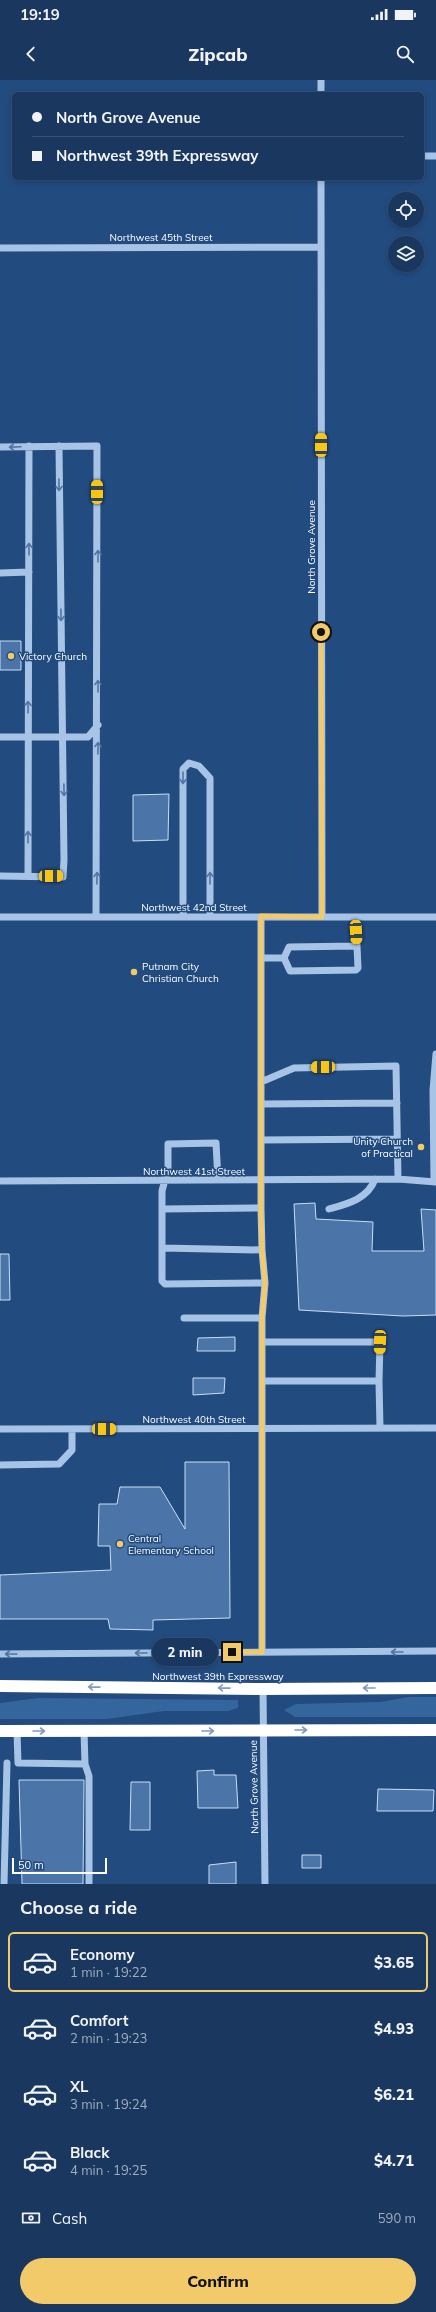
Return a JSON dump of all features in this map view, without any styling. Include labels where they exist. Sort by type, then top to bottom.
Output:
[{"type":"highway","name":"Northwest 39th Expressway","points":[[0,1686],[263,1689],[436,1688]]},
{"type":"highway","points":[[0,1731],[436,1730]]},
{"type":"street","points":[[321,80],[321,92]]},
{"type":"street","points":[[424,156],[436,156]]},
{"type":"street","name":"North Grove Avenue","points":[[321,180],[322,917]]},
{"type":"street","name":"Northwest 45th Street","points":[[0,248],[321,247]]},
{"type":"street","points":[[28,876],[27,737],[30,446]]},
{"type":"street","points":[[0,876],[63,877],[63,737],[59,446]]},
{"type":"street","points":[[0,447],[97,446],[98,725],[96,917]]},
{"type":"street","points":[[0,573],[29,572]]},
{"type":"street","points":[[0,737],[88,737],[98,725]]},
{"type":"street","points":[[182,917],[183,769],[188,763],[199,766],[210,778],[210,917]]},
{"type":"street","points":[[261,916],[261,1208],[262,1250],[265,1283],[262,1318],[262,1652]]},
{"type":"street","name":"Northwest 42nd Street","points":[[0,917],[436,917]]},
{"type":"street","points":[[356,917],[358,968],[356,970],[290,971],[284,958],[289,947],[357,946]]},
{"type":"street","points":[[261,958],[284,958]]},
{"type":"street","points":[[435,1182],[436,1054]]},
{"type":"street","points":[[261,1082],[294,1068],[396,1066],[398,1179]]},
{"type":"street","points":[[261,1104],[397,1103]]},
{"type":"street","points":[[261,1140],[397,1139]]},
{"type":"street","points":[[218,1180],[216,1143],[169,1143],[165,1181],[162,1191],[162,1281],[165,1284],[265,1283]]},
{"type":"street","points":[[328,1209],[349,1203],[362,1196],[372,1189],[375,1179]]},
{"type":"street","name":"Northwest 41st Street","points":[[0,1181],[398,1179],[435,1182]]},
{"type":"street","points":[[162,1209],[261,1208]]},
{"type":"street","points":[[162,1248],[262,1250]]},
{"type":"street","points":[[184,1318],[262,1318]]},
{"type":"street","points":[[262,1342],[380,1342],[378,1382],[380,1428]]},
{"type":"street","points":[[262,1381],[378,1382]]},
{"type":"street","name":"Northwest 40th Street","points":[[0,1429],[436,1428]]},
{"type":"street","points":[[0,1465],[59,1464],[72,1450],[72,1429]]},
{"type":"street","points":[[0,1654],[436,1652]]},
{"type":"street","name":"North Grove Avenue","points":[[263,1689],[262,1730],[265,1884]]},
{"type":"street","points":[[17,1731],[18,1764]]},
{"type":"street","points":[[84,1731],[85,1764],[89,1776],[89,1884]]},
{"type":"street","points":[[4,1884],[4,1763],[85,1764]]},
{"type":"shaded area","points":[[408,1697],[436,1697],[436,1717],[295,1717],[284,1710],[296,1704],[381,1702]]},
{"type":"shaded area","points":[[39,1698],[238,1700],[238,1708],[228,1711],[164,1711],[107,1719],[0,1719],[0,1703]]},
{"type":"building","name":"Victory Church","points":[[0,641],[21,641],[21,670],[0,670]]},
{"type":"building","points":[[169,794],[168,840],[133,841],[133,795]]},
{"type":"building","points":[[315,1203],[316,1219],[373,1222],[372,1251],[424,1251],[421,1209],[436,1210],[436,1315],[403,1316],[299,1310],[294,1204]]},
{"type":"building","points":[[0,1254],[9,1254],[10,1300],[0,1300]]},
{"type":"building","points":[[235,1337],[235,1351],[197,1351],[198,1338]]},
{"type":"building","points":[[193,1378],[225,1378],[224,1393],[193,1395]]},
{"type":"building","points":[[185,1462],[229,1462],[230,1618],[153,1620],[153,1630],[110,1629],[108,1619],[0,1619],[0,1575],[111,1570],[110,1546],[98,1546],[99,1504],[117,1504],[120,1487],[160,1487],[185,1529]]},
{"type":"building","points":[[214,1770],[214,1775],[236,1775],[238,1808],[198,1808],[197,1771]]},
{"type":"building","points":[[19,1780],[84,1780],[83,1884],[22,1884]]},
{"type":"building","points":[[131,1782],[150,1782],[150,1830],[130,1830]]},
{"type":"building","points":[[378,1789],[434,1790],[433,1811],[377,1811]]},
{"type":"building","points":[[302,1855],[321,1855],[321,1868],[302,1868]]},
{"type":"building","points":[[236,1862],[236,1884],[209,1884],[209,1865]]},
{"type":"place","name":"Victory Church","points":[[11,656]]},
{"type":"place","name":"Putnam City Christian Church","points":[[134,972]]},
{"type":"place","name":"Unity Church of Practical","points":[[421,1147]]},
{"type":"place","name":"Central Elementary School","points":[[120,1544]]},
{"type":"route","points":[[232,1652],[262,1652],[262,1318],[265,1283],[262,1250],[261,1208],[261,916],[322,917],[321,632]]}]
